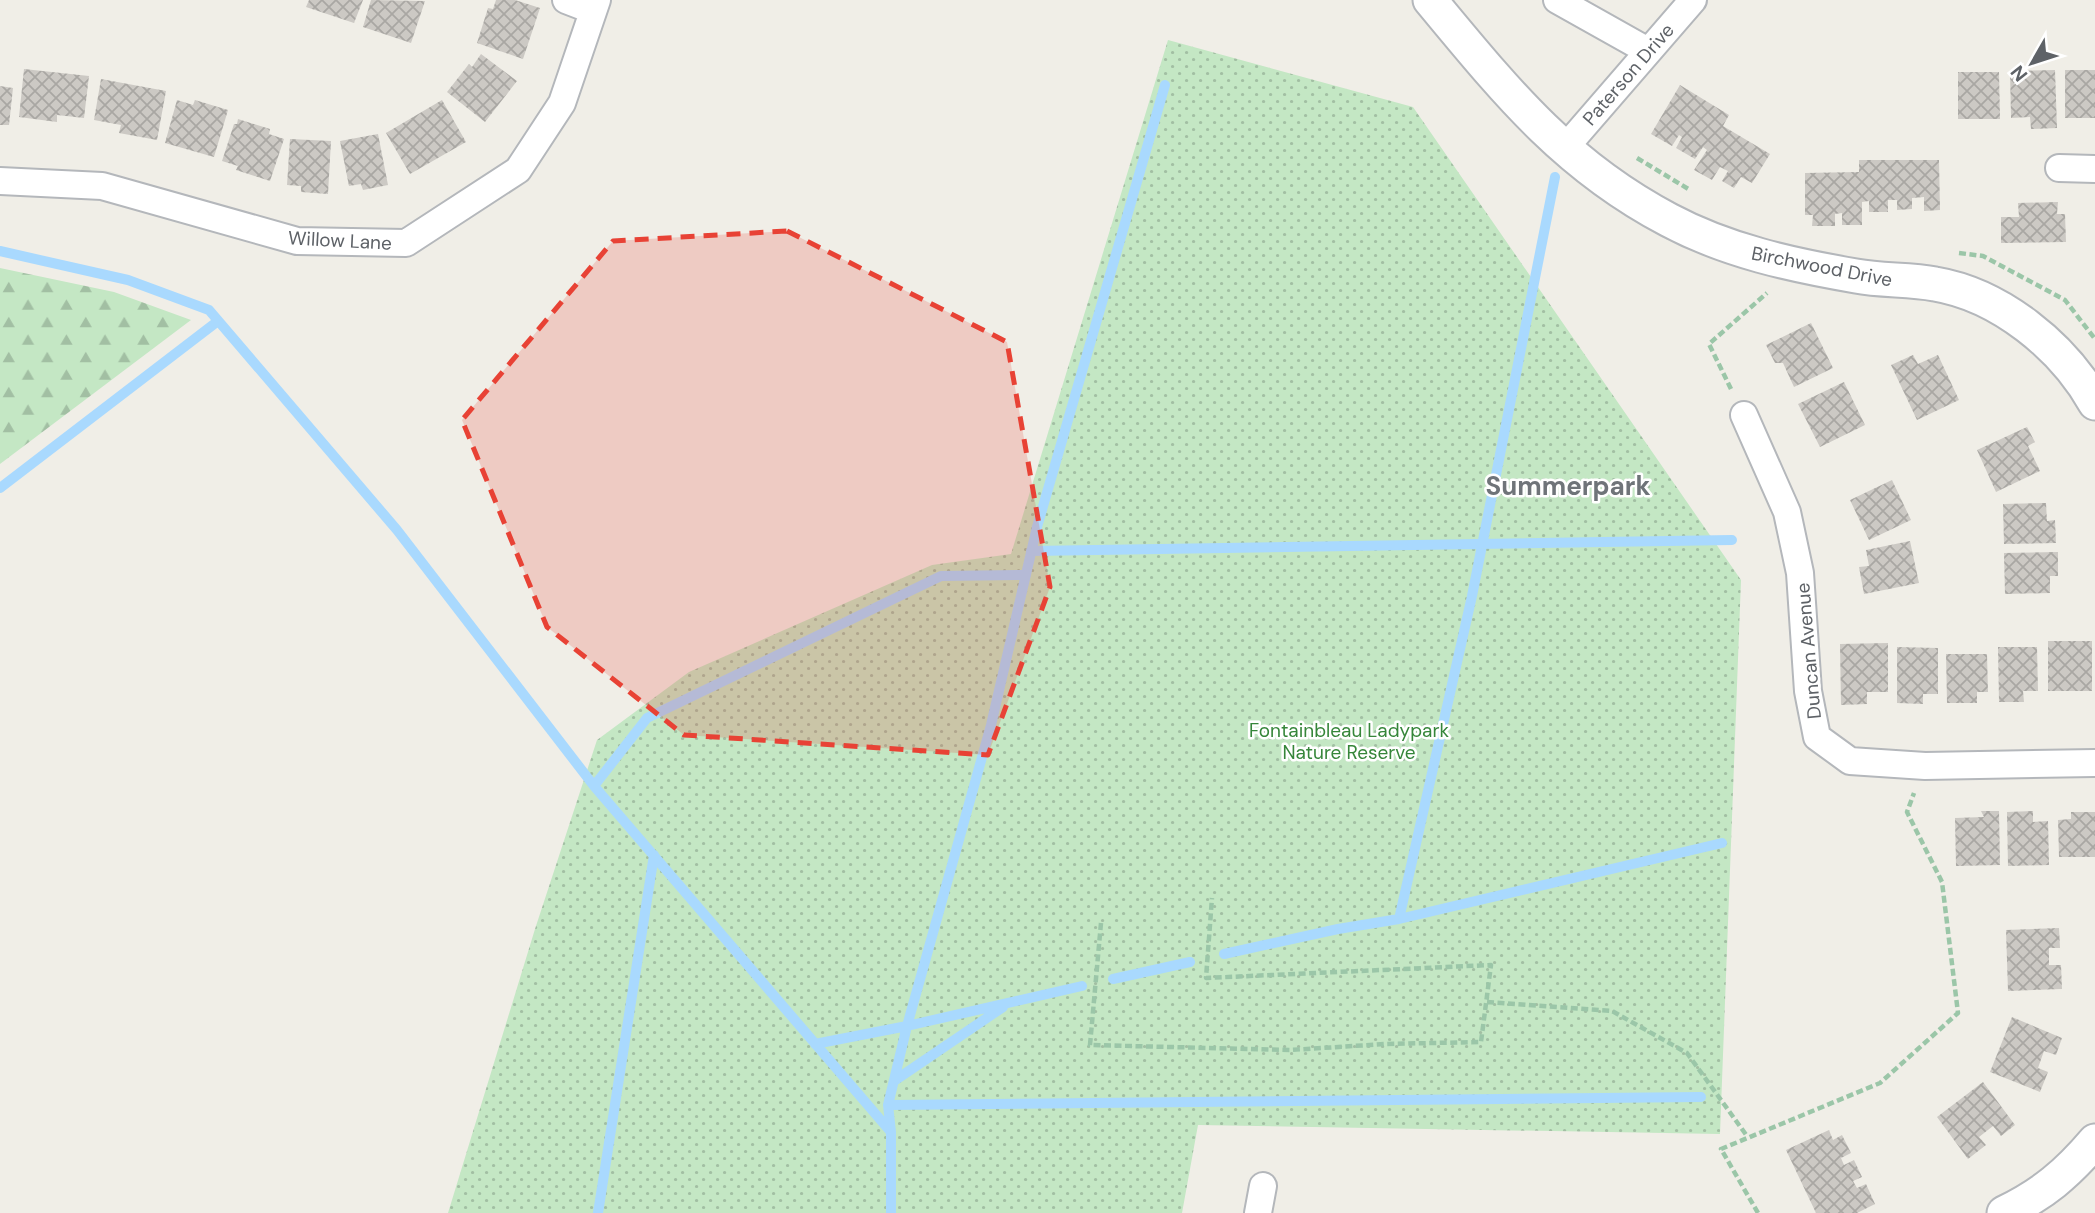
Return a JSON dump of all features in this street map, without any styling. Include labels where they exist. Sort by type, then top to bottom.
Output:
[{"type":"street","points":[[566,0],[595,5]]},
{"type":"street","name":"Birchwood Drive","points":[[1430,0],[1513,99],[1564,149],[1608,184],[1670,221],[1728,246],[1798,265],[1859,277],[1936,284],[1994,304],[2046,340],[2084,384],[2095,403]]},
{"type":"street","points":[[1557,0],[1648,51]]},
{"type":"street","name":"Paterson Drive","points":[[1564,149],[1693,0]]},
{"type":"street","name":"Willow Lane","points":[[0,181],[102,186],[297,241],[406,243],[518,170],[562,103],[595,5]]},
{"type":"street","points":[[2059,169],[2095,169]]},
{"type":"street","name":"Duncan Avenue","points":[[1744,415],[1787,512],[1800,573],[1808,691],[1817,737],[1850,761],[1925,766],[2095,763]]},
{"type":"street","points":[[2004,1213],[2034,1198],[2091,1153]]},
{"type":"street","points":[[1258,1213],[1263,1186]]},
{"type":"path","points":[[1632,155],[1691,191]]},
{"type":"path","points":[[1946,251],[1983,256],[2066,300],[2095,339]]},
{"type":"path","points":[[1744,415],[1709,344],[1798,265]]},
{"type":"path","points":[[1758,1213],[1721,1149],[1880,1083],[1958,1013],[1942,882],[1907,812]]},
{"type":"path","points":[[1101,923],[1090,1045],[1290,1050],[1481,1042],[1491,965],[1206,978],[1212,898]]},
{"type":"path","points":[[1486,1002],[1612,1011],[1688,1052],[1747,1136]]},
{"type":"highlighted area","points":[[787,231],[1007,342],[1050,587],[988,755],[684,735],[547,627],[462,420],[613,241]]},
{"type":"green space","name":"Fontainbleau Ladypark Nature Reserve","points":[[1168,40],[1413,107],[1741,580],[1720,1134],[1198,1125],[1182,1213],[448,1213],[535,929],[597,740],[689,672],[932,565],[1011,554]]},
{"type":"green space","points":[[0,268],[114,292],[191,320],[0,464]]},
{"type":"building","points":[[309,0],[363,0],[354,23],[306,7]]},
{"type":"building","points":[[371,0],[425,1],[411,43],[363,27]]},
{"type":"building","points":[[496,0],[515,0],[540,8],[523,59],[477,43],[488,8],[493,9]]},
{"type":"building","points":[[481,54],[517,81],[485,122],[447,92],[469,64],[472,67]]},
{"type":"building","points":[[24,69],[89,76],[84,118],[57,115],[57,122],[19,117]]},
{"type":"building","points":[[2055,70],[2057,128],[2031,129],[2030,117],[2011,118],[2010,71]]},
{"type":"building","points":[[2065,70],[2095,70],[2095,118],[2065,118]]},
{"type":"building","points":[[1958,72],[1999,72],[2000,119],[1958,119]]},
{"type":"building","points":[[101,79],[166,91],[157,140],[119,133],[121,125],[94,120]]},
{"type":"building","points":[[1680,85],[1729,115],[1723,126],[1770,154],[1752,183],[1741,177],[1734,188],[1722,181],[1728,171],[1720,167],[1712,180],[1694,170],[1707,150],[1703,147],[1695,159],[1676,148],[1682,137],[1679,135],[1672,146],[1651,134]]},
{"type":"building","points":[[0,86],[13,88],[9,125],[0,125]]},
{"type":"building","points":[[177,100],[193,105],[195,100],[228,110],[214,157],[165,143]]},
{"type":"building","points":[[442,100],[466,142],[410,174],[386,133]]},
{"type":"building","points":[[238,119],[270,129],[269,134],[284,139],[270,181],[236,170],[238,166],[222,161]]},
{"type":"building","points":[[378,134],[388,185],[363,190],[361,184],[349,186],[340,141]]},
{"type":"building","points":[[290,139],[331,141],[328,194],[301,192],[301,186],[287,185]]},
{"type":"building","points":[[1859,160],[1939,160],[1940,210],[1924,211],[1924,197],[1912,198],[1912,209],[1897,210],[1897,200],[1888,200],[1888,212],[1869,212],[1869,201],[1862,202],[1862,225],[1842,225],[1842,213],[1835,214],[1835,226],[1812,226],[1813,215],[1805,215],[1805,173],[1859,172]]},
{"type":"building","points":[[2058,202],[2057,214],[2065,214],[2066,242],[2001,243],[2001,217],[2019,217],[2018,203]]},
{"type":"building","points":[[1811,323],[1833,368],[1794,387],[1783,363],[1775,363],[1766,345]]},
{"type":"building","points":[[1913,355],[1918,364],[1938,355],[1959,400],[1917,420],[1891,365]]},
{"type":"building","points":[[1844,382],[1865,425],[1820,447],[1798,404]]},
{"type":"building","points":[[2027,427],[2035,442],[2028,446],[2040,471],[1996,492],[1977,450]]},
{"type":"building","points":[[1892,480],[1911,520],[1869,540],[1850,500]]},
{"type":"building","points":[[2046,503],[2047,521],[2055,520],[2056,543],[2004,544],[2003,504]]},
{"type":"building","points":[[1910,541],[1919,583],[1864,594],[1859,567],[1869,566],[1866,550]]},
{"type":"building","points":[[2058,552],[2058,576],[2050,576],[2050,593],[2005,594],[2004,553]]},
{"type":"building","points":[[2048,641],[2092,641],[2092,691],[2048,691]]},
{"type":"building","points":[[1888,643],[1888,692],[1867,692],[1867,704],[1841,705],[1840,644]]},
{"type":"building","points":[[1897,647],[1938,648],[1938,694],[1923,694],[1923,704],[1897,703]]},
{"type":"building","points":[[1998,647],[2037,647],[2038,691],[2023,691],[2024,702],[1999,702]]},
{"type":"building","points":[[1946,654],[1987,654],[1988,692],[1977,692],[1977,703],[1947,703]]},
{"type":"building","points":[[1981,811],[1999,811],[2000,865],[1956,866],[1955,818],[1984,817]]},
{"type":"building","points":[[2033,811],[2033,822],[2048,821],[2049,865],[2008,866],[2007,812]]},
{"type":"building","points":[[2071,812],[2095,812],[2095,857],[2059,857],[2058,820],[2071,819]]},
{"type":"building","points":[[2059,928],[2060,948],[2049,948],[2049,965],[2061,965],[2062,989],[2008,991],[2006,930]]},
{"type":"building","points":[[2012,1017],[2062,1038],[2056,1055],[2044,1051],[2038,1068],[2048,1072],[2040,1092],[1990,1072]]},
{"type":"building","points":[[1983,1082],[2015,1125],[2001,1136],[1993,1126],[1979,1137],[1986,1145],[1968,1159],[1937,1117]]},
{"type":"building","points":[[1829,1130],[1833,1140],[1842,1135],[1851,1153],[1841,1158],[1844,1165],[1854,1160],[1862,1177],[1853,1181],[1857,1188],[1866,1184],[1875,1204],[1857,1213],[1816,1213],[1786,1150]]},
{"type":"waterway","points":[[891,1213],[891,1132],[888,1105],[907,1026],[991,725],[1037,527],[1165,85]]},
{"type":"waterway","points":[[1399,919],[1472,596],[1555,177]]},
{"type":"waterway","points":[[0,251],[128,280],[209,310],[397,530],[594,786],[891,1132]]},
{"type":"waterway","points":[[0,488],[218,321]]},
{"type":"waterway","points":[[1031,551],[1732,540]]},
{"type":"waterway","points":[[594,786],[647,718],[941,576],[1026,575]]},
{"type":"waterway","points":[[1224,954],[1338,929],[1399,919],[1722,843]]},
{"type":"waterway","points":[[598,1213],[654,855]]},
{"type":"waterway","points":[[1113,979],[1190,962]]},
{"type":"waterway","points":[[815,1044],[1082,986]]},
{"type":"waterway","points":[[894,1081],[1003,1007]]},
{"type":"waterway","points":[[888,1105],[1701,1097]]},
{"type":"district","name":"Summerpark","points":[[1568,486]]}]
